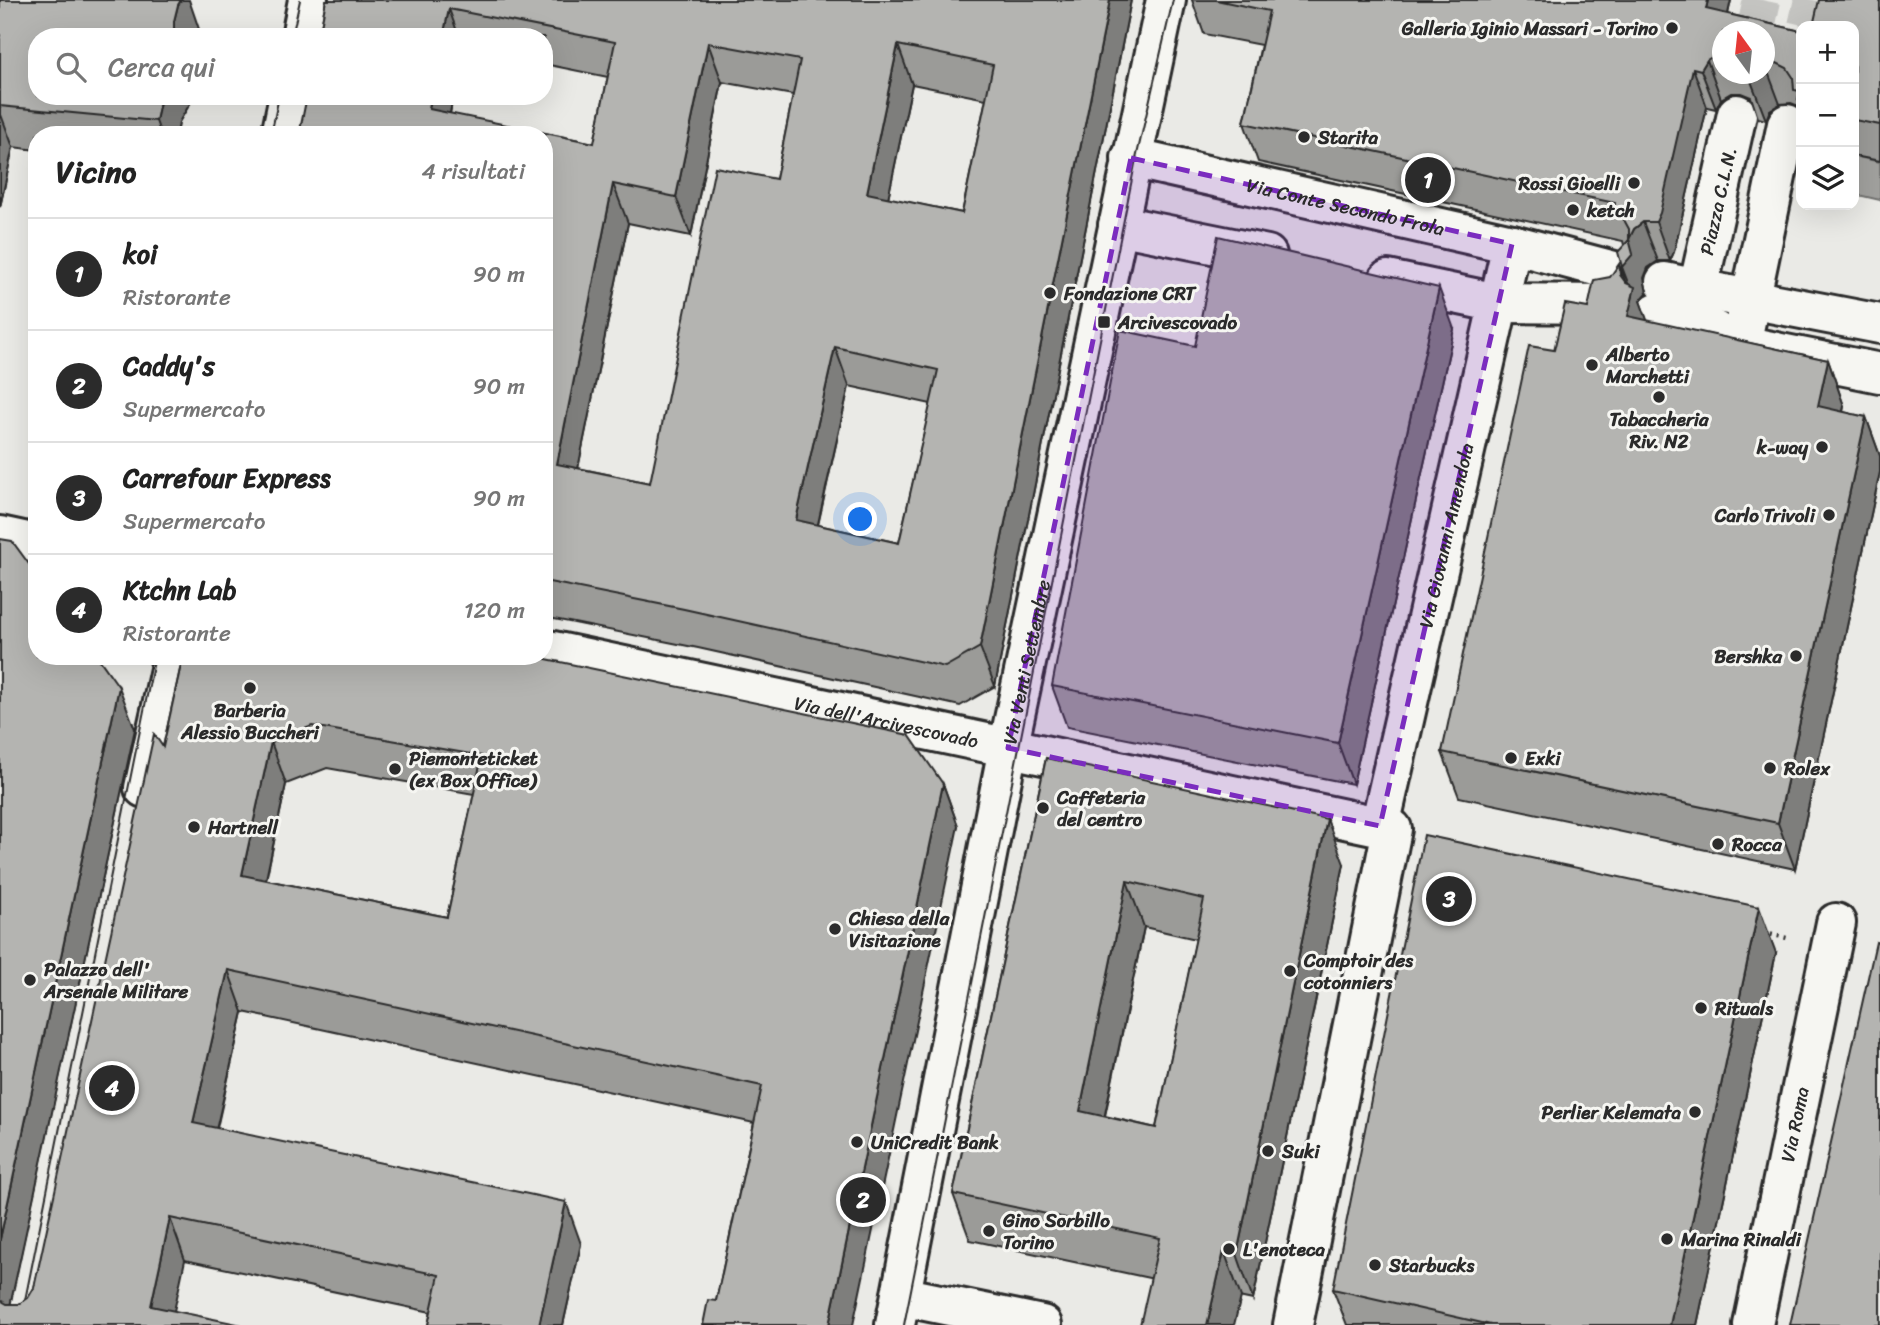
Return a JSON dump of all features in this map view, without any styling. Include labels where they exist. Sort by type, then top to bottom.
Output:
[{"type":"street","name":"Via Venti Settembre","points":[[898,1310],[1008,748],[1166,0]]},
{"type":"street","points":[[283,126],[287,105]]},
{"type":"street","name":"Piazza C.L.N.","points":[[1678,300],[1737,114]]},
{"type":"street","points":[[1741,345],[1787,124]]},
{"type":"street","name":"Via Conte Secondo Frola","points":[[1131,158],[1512,244],[1561,258],[1619,288],[1498,303]]},
{"type":"street","points":[[1118,225],[1298,262]]},
{"type":"street","name":"Via Giovanni Amendola","points":[[1293,1325],[1386,828],[1512,244]]},
{"type":"street","points":[[1351,272],[1498,303]]},
{"type":"street","points":[[1678,300],[1752,299],[1880,324]]},
{"type":"street","points":[[1678,300],[1741,345],[1880,373]]},
{"type":"street","points":[[0,536],[28,542]]},
{"type":"street","name":"Via dell'Arcivescovado","points":[[553,651],[1386,828]]},
{"type":"street","points":[[137,820],[171,665]]},
{"type":"street","name":"Via Roma","points":[[1753,1325],[1836,923]]},
{"type":"street","points":[[898,1310],[1042,1325]]},
{"type":"highlighted area","points":[[1131,158],[1512,244],[1380,826],[1008,748]]},
{"type":"shaded area","points":[[1859,157],[1880,162],[1880,200],[1859,195]]},
{"type":"building","points":[[0,0],[181,0],[174,28],[28,28],[28,105],[159,105],[156,121],[0,106]]},
{"type":"building","points":[[326,0],[1110,0],[980,647],[945,667],[553,583],[553,135],[594,143],[615,42],[449,9],[445,28],[321,28]],"holes":[[[708,43],[800,60],[776,179],[715,167],[650,483],[557,464],[613,184],[676,197]],[[898,45],[993,65],[962,213],[867,193]],[[835,347],[938,370],[899,543],[796,520]]]},
{"type":"building","points":[[1216,0],[1708,0],[1706,9],[1758,21],[1712,21],[1712,57],[1701,70],[1693,68],[1660,213],[1656,222],[1643,222],[1634,229],[1629,239],[1629,229],[1623,218],[1613,213],[1615,203],[1244,123],[1269,11]]},
{"type":"building","points":[[1819,0],[1880,0],[1880,125],[1859,121],[1859,21],[1814,21]]},
{"type":"building","points":[[1775,25],[1796,30],[1796,90],[1793,77],[1787,68],[1777,63]]},
{"type":"building","points":[[305,105],[430,105],[429,109],[512,126],[301,126]]},
{"type":"building","points":[[1218,236],[1439,288],[1338,743],[1052,686],[1120,330],[1195,346]]},
{"type":"building","points":[[1629,239],[1633,254],[1622,267],[1618,252]]},
{"type":"building","points":[[1619,264],[1620,275],[1626,283],[1635,287],[1628,316],[1828,360],[1818,406],[1866,417],[1778,823],[1442,752],[1529,346],[1554,350],[1565,304],[1588,308],[1594,280],[1610,277]]},
{"type":"building","name":"Palazzo dell' Arsenale Militare","points":[[0,539],[12,541],[28,563],[28,665],[103,665],[119,687],[0,1239]]},
{"type":"building","points":[[553,660],[909,735],[943,784],[829,1325],[703,1325],[708,1300],[716,1301],[762,1086],[228,970],[193,1123],[566,1202],[539,1325],[428,1325],[439,1275],[170,1218],[151,1306],[242,1325],[0,1325],[0,1300],[7,1304],[19,1304],[28,1298],[34,1288],[154,734],[163,747],[181,665],[553,665]],"holes":[[[312,726],[482,756],[447,917],[242,875],[271,742]]]},
{"type":"building","points":[[1046,758],[1327,819],[1237,1254],[1224,1251],[1207,1325],[1140,1325],[1160,1238],[953,1194]],"holes":[[[1127,881],[1204,899],[1156,1128],[1080,1111]]]},
{"type":"building","points":[[1424,835],[1759,907],[1670,1325],[1491,1325],[1333,1289]]},
{"type":"building","points":[[1876,942],[1880,943],[1880,1325],[1790,1325]]},
{"type":"tunnel","points":[[1757,21],[1762,0]]},
{"type":"tunnel","points":[[1808,21],[1813,0]]},
{"type":"tram line","points":[[294,28],[300,0]]},
{"type":"tram line","points":[[904,1325],[1136,159],[1173,0]]},
{"type":"tram line","points":[[273,126],[277,105]]},
{"type":"tram line","points":[[20,1325],[153,665]]},
{"type":"place","name":"Galleria Iginio Massari - Torino","points":[[1672,28]]},
{"type":"place","name":"Starita","points":[[1304,137]]},
{"type":"place","name":"koi","points":[[1428,180]]},
{"type":"place","name":"Rossi Gioelli","points":[[1634,183]]},
{"type":"place","name":"ketch","points":[[1573,210]]},
{"type":"place","name":"Fondazione CRT","points":[[1050,293]]},
{"type":"place","name":"Arcivescovado","points":[[1104,322]]},
{"type":"place","name":"Alberto Marchetti","points":[[1592,365]]},
{"type":"place","name":"Tabaccheria Riv. N2","points":[[1659,397]]},
{"type":"place","name":"k-way","points":[[1822,447]]},
{"type":"place","name":"Carlo Trivoli","points":[[1829,515]]},
{"type":"place","name":"Bershka","points":[[1796,656]]},
{"type":"place","name":"Barberia Alessio Buccheri","points":[[250,688]]},
{"type":"place","name":"Exki","points":[[1511,758]]},
{"type":"place","name":"Rolex","points":[[1770,768]]},
{"type":"place","name":"Piemonteticket (ex Box Office)","points":[[395,769]]},
{"type":"place","name":"Caffeteria del centro","points":[[1043,808]]},
{"type":"place","name":"Hartnell","points":[[194,827]]},
{"type":"place","name":"Rocca","points":[[1718,844]]},
{"type":"place","name":"Carrefour Express","points":[[1449,899]]},
{"type":"place","name":"Chiesa della Visitazione","points":[[835,929]]},
{"type":"place","name":"Comptoir des cotonniers","points":[[1290,971]]},
{"type":"place","name":"Palazzo dell' Arsenale Militare","points":[[30,980]]},
{"type":"place","name":"Rituals","points":[[1701,1008]]},
{"type":"place","name":"Ktchn Lab","points":[[112,1088]]},
{"type":"place","name":"Perlier Kelemata","points":[[1695,1112]]},
{"type":"place","name":"UniCredit Bank","points":[[857,1142]]},
{"type":"place","name":"Suki","points":[[1268,1151]]},
{"type":"place","name":"Caddy's","points":[[863,1200]]},
{"type":"place","name":"Gino Sorbillo Torino","points":[[989,1231]]},
{"type":"place","name":"Marina Rinaldi","points":[[1667,1239]]},
{"type":"place","name":"L'enoteca","points":[[1229,1249]]},
{"type":"place","name":"Starbucks","points":[[1375,1265]]}]
